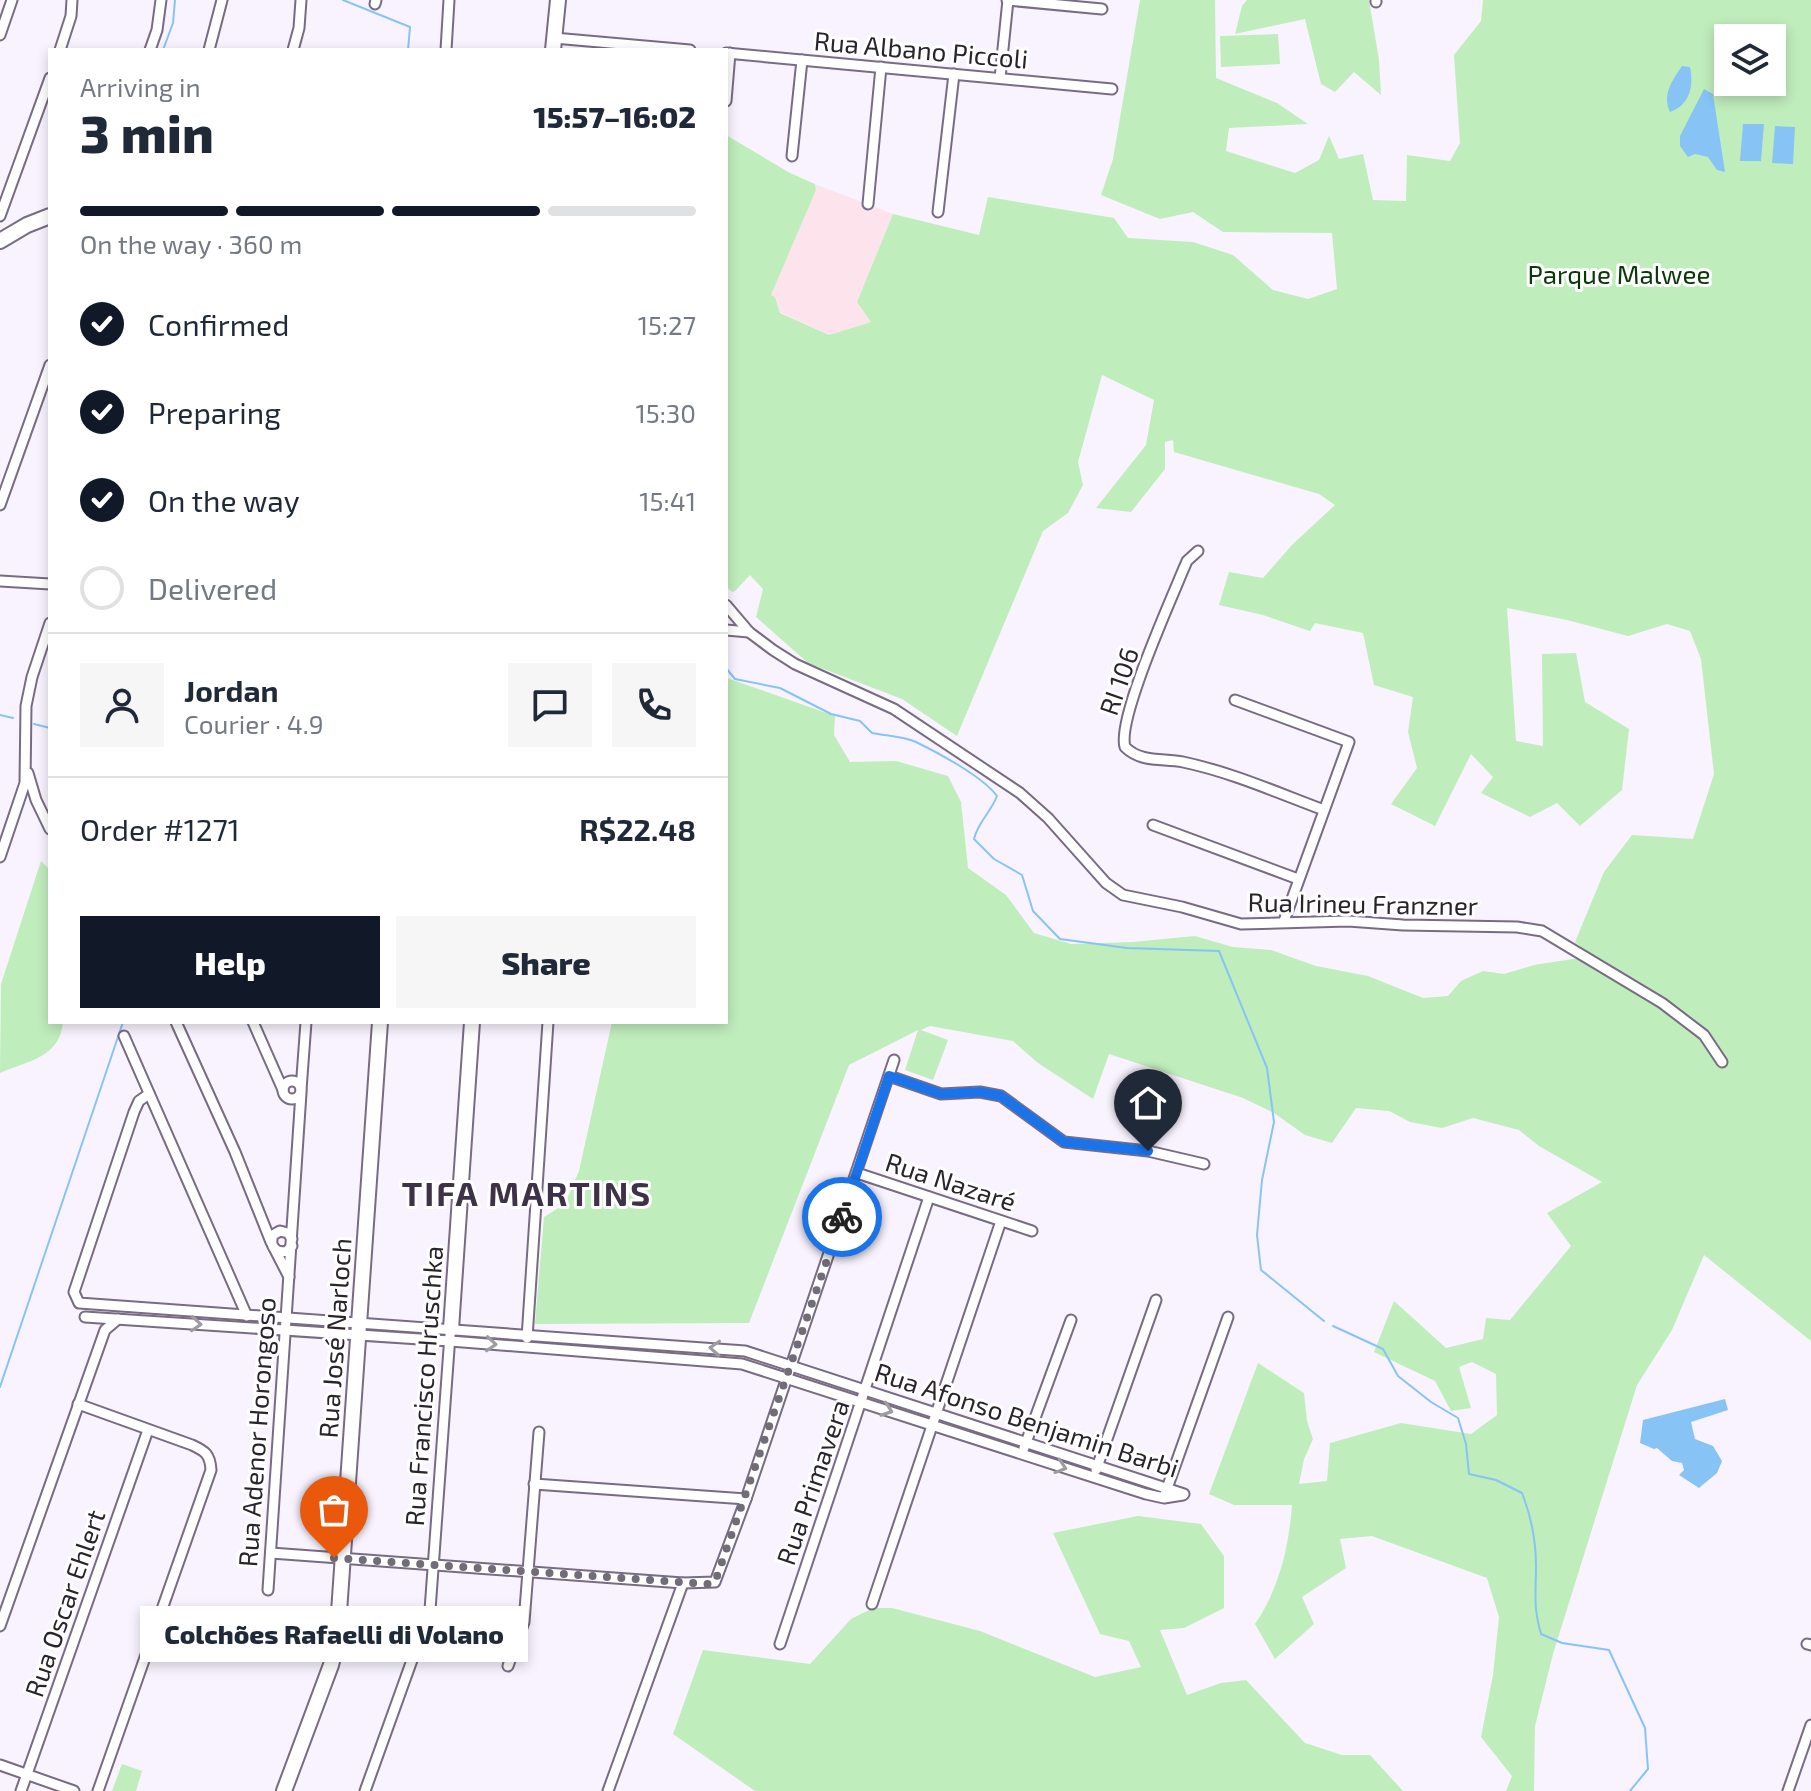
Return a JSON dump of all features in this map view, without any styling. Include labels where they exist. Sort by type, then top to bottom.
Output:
[{"type":"main road","points":[[553,44],[558,0]]},
{"type":"main road","points":[[0,241],[48,217]]},
{"type":"main road","name":"Rua José Narloch","points":[[284,1791],[334,1655],[380,1024]]},
{"type":"main road","name":"Rua Francisco Hruschka","points":[[450,1335],[472,1024]]},
{"type":"street","points":[[0,35],[12,0]]},
{"type":"street","points":[[61,48],[71,16],[72,0]]},
{"type":"street","points":[[151,48],[161,0]]},
{"type":"street","points":[[210,48],[222,0]]},
{"type":"street","points":[[294,48],[301,0]]},
{"type":"street","points":[[446,48],[449,0]]},
{"type":"street","points":[[1000,78],[1007,0],[1102,9]]},
{"type":"street","points":[[553,44],[644,48]]},
{"type":"street","name":"Rua Albano Piccoli","points":[[728,53],[1112,89]]},
{"type":"street","points":[[792,156],[802,60]]},
{"type":"street","points":[[868,204],[881,67]]},
{"type":"street","points":[[938,212],[954,74]]},
{"type":"street","points":[[0,216],[48,84]]},
{"type":"street","points":[[0,505],[48,371]]},
{"type":"street","name":"RI 106","points":[[1198,551],[1187,561],[1131,707],[1123,739],[1125,747],[1137,756],[1209,768],[1324,810]]},
{"type":"street","points":[[0,581],[48,584]]},
{"type":"street","name":"Rua Irineu Franzner","points":[[728,607],[749,632],[795,664],[894,709],[1020,793],[1048,818],[1114,890],[1123,895],[1182,907],[1241,924],[1284,921],[1517,927],[1542,931],[1662,1003],[1704,1035],[1722,1062]]},
{"type":"street","points":[[0,857],[23,793],[26,766],[24,718],[28,692],[48,629]]},
{"type":"street","points":[[728,630],[749,632]]},
{"type":"street","points":[[1235,700],[1349,742],[1284,921]]},
{"type":"street","points":[[26,766],[36,800],[48,825]]},
{"type":"street","points":[[1153,825],[1298,879]]},
{"type":"street","points":[[177,1024],[264,1224],[283,1252],[292,1242],[288,1233],[275,1239]]},
{"type":"street","name":"Rua Adenor Horongoso","points":[[254,1024],[299,1129]]},
{"type":"street","name":"Rua Adenor Horongoso","points":[[268,1590],[306,1024]]},
{"type":"street","points":[[526,1347],[548,1024]]},
{"type":"street","points":[[124,1036],[247,1316]]},
{"type":"street","points":[[271,1553],[683,1583],[715,1582],[746,1499],[894,1060]]},
{"type":"street","name":"Rua Adenor Horongoso","points":[[283,1092],[302,1061]]},
{"type":"street","points":[[274,1072],[299,1084],[301,1091],[292,1099],[283,1092]]},
{"type":"street","points":[[889,1076],[941,1094],[980,1092],[1001,1096],[1064,1142],[1148,1151],[1204,1164]]},
{"type":"street","name":"Rua Afonso Benjamin Barbi","points":[[149,1094],[139,1101],[134,1112],[74,1292],[76,1300],[85,1304],[119,1307],[285,1318],[358,1329]]},
{"type":"street","name":"Rua Nazaré","points":[[857,1173],[1032,1231]]},
{"type":"street","name":"Rua Primavera","points":[[780,1644],[929,1197]]},
{"type":"street","name":"Rua Adenor Horongoso","points":[[289,1277],[275,1239],[295,1202]]},
{"type":"street","points":[[872,1604],[1001,1221]]},
{"type":"street","points":[[1094,1477],[1156,1300]]},
{"type":"street","points":[[0,1626],[105,1330],[118,1319],[119,1307]]},
{"type":"street","name":"Rua Afonso Benjamin Barbi","points":[[85,1317],[285,1330],[527,1334],[727,1348],[791,1364],[1098,1466],[1165,1493]]},
{"type":"street","points":[[1165,1493],[1228,1317]]},
{"type":"street","points":[[1021,1454],[1071,1320]]},
{"type":"street","name":"Rua Afonso Benjamin Barbi","points":[[450,1335],[526,1347],[726,1362],[787,1377],[1094,1477],[1165,1493]]},
{"type":"street","name":"Rua Francisco Hruschka","points":[[365,1791],[430,1610],[450,1335]]},
{"type":"street","points":[[78,1404],[207,1452],[211,1460],[211,1470],[98,1791]]},
{"type":"street","name":"Rua Oscar Ehlert","points":[[21,1791],[148,1430]]},
{"type":"street","points":[[508,1666],[524,1622],[539,1432]]},
{"type":"street","points":[[534,1484],[746,1499]]},
{"type":"street","points":[[608,1791],[683,1583]]},
{"type":"street","points":[[1788,1791],[1811,1725]]},
{"type":"street","points":[[0,1765],[74,1791]]},
{"type":"shaded area","points":[[815,184],[893,214],[857,302],[871,322],[829,335],[780,312],[775,297],[771,295],[816,190]]},
{"type":"green space","name":"Parque Malwee","points":[[1140,0],[1215,0],[1216,78],[1277,103],[1308,124],[1229,128],[1226,151],[1295,173],[1319,160],[1329,136],[1339,159],[1363,154],[1373,200],[1406,201],[1407,155],[1450,161],[1460,143],[1454,55],[1481,21],[1483,0],[1811,0],[1811,1341],[1704,1255],[1672,1330],[1637,1385],[1553,1654],[1535,1726],[1534,1791],[1506,1791],[1512,1776],[1481,1737],[1493,1675],[1499,1617],[1487,1578],[1372,1536],[1340,1539],[1346,1568],[1302,1597],[1314,1624],[1275,1659],[1255,1624],[1270,1597],[1281,1567],[1292,1505],[1234,1505],[1209,1494],[1258,1363],[1304,1393],[1307,1421],[1313,1439],[1304,1459],[1299,1484],[1327,1481],[1330,1443],[1401,1423],[1471,1434],[1497,1415],[1496,1374],[1472,1362],[1459,1367],[1471,1408],[1451,1411],[1435,1381],[1374,1352],[1394,1301],[1446,1348],[1483,1339],[1486,1318],[1510,1320],[1571,1246],[1547,1213],[1602,1182],[1539,1146],[1519,1130],[1473,1118],[1442,1128],[1410,1122],[1389,1111],[1356,1108],[1332,1143],[1305,1135],[1274,1113],[1243,1098],[1109,1054],[1093,1099],[1038,1063],[1013,1041],[930,1026],[921,1030],[948,1040],[933,1080],[905,1070],[918,1030],[849,1065],[749,1323],[535,1324],[544,1217],[565,1204],[579,1171],[612,1024],[728,1024],[728,678],[835,716],[834,735],[850,762],[896,761],[948,776],[961,802],[968,868],[1006,895],[1034,933],[1071,944],[1195,936],[1233,947],[1271,950],[1316,966],[1368,976],[1423,998],[1448,996],[1461,981],[1483,971],[1504,974],[1534,965],[1586,957],[1583,955],[1585,950],[1575,942],[1604,872],[1632,835],[1693,839],[1714,774],[1701,659],[1690,631],[1667,624],[1628,636],[1507,608],[1516,741],[1543,746],[1542,654],[1576,653],[1585,702],[1629,729],[1622,790],[1580,826],[1557,803],[1530,817],[1481,793],[1493,777],[1471,754],[1435,826],[1391,804],[1417,768],[1408,732],[1413,697],[1374,685],[1363,633],[1315,623],[1310,631],[1263,615],[1219,605],[1229,572],[1263,578],[1292,545],[1335,505],[1319,494],[1174,452],[1173,440],[1165,442],[1165,469],[1131,512],[1096,508],[1146,445],[1154,400],[1102,375],[1078,462],[1083,485],[1068,513],[1043,531],[957,736],[902,699],[808,663],[756,617],[763,589],[750,575],[735,591],[728,588],[728,136],[790,173],[815,184],[816,190],[771,295],[775,297],[780,313],[829,335],[871,322],[857,302],[893,214],[979,235],[988,197],[1114,218],[1128,238],[1193,242],[1233,255],[1273,290],[1308,299],[1337,289],[1332,233],[1223,232],[1193,212],[1160,219],[1101,195],[1113,159]]},
{"type":"green space","points":[[1247,0],[1369,0],[1379,60],[1381,95],[1354,72],[1335,92],[1321,84],[1305,19],[1235,34],[1242,6]]},
{"type":"green space","points":[[1278,34],[1280,64],[1221,67],[1220,36]]},
{"type":"green space","points":[[41,861],[48,868],[48,1024],[63,1024],[61,1034],[49,1051],[0,1073],[1,984]]},
{"type":"green space","points":[[1138,1516],[1201,1524],[1224,1556],[1224,1608],[1184,1628],[1160,1630],[1187,1695],[1221,1683],[1246,1680],[1305,1743],[1342,1755],[1370,1755],[1403,1791],[755,1791],[673,1734],[703,1650],[810,1664],[851,1619],[873,1608],[892,1608],[980,1631],[1095,1677],[1141,1667],[1129,1641],[1100,1634],[1053,1533]]},
{"type":"green space","points":[[122,1764],[142,1771],[136,1791],[112,1791]]},
{"type":"water","points":[[1682,66],[1690,67],[1691,88],[1682,105],[1670,112],[1668,93]]},
{"type":"water","points":[[1704,89],[1713,94],[1725,172],[1717,170],[1708,157],[1695,154],[1688,157],[1680,146],[1680,136]]},
{"type":"water","points":[[1743,124],[1764,124],[1761,161],[1740,161]]},
{"type":"water","points":[[1775,126],[1795,127],[1793,164],[1772,163]]},
{"type":"water","points":[[1725,1399],[1728,1410],[1691,1422],[1695,1439],[1713,1446],[1722,1461],[1717,1473],[1699,1488],[1679,1475],[1684,1470],[1682,1463],[1672,1461],[1657,1448],[1640,1443],[1643,1420]]},
{"type":"waterway","points":[[164,48],[173,23],[175,0]]},
{"type":"waterway","points":[[343,0],[410,27],[408,48]]},
{"type":"waterway","points":[[728,670],[735,679],[780,688],[831,714],[860,721],[872,733],[916,742],[982,781],[997,796],[974,839],[994,859],[1022,875],[1033,911],[1060,939],[1127,948],[1219,951],[1267,1068],[1274,1122],[1262,1180],[1257,1235],[1261,1270],[1324,1321]]},
{"type":"waterway","points":[[0,715],[13,718]]},
{"type":"waterway","points":[[34,724],[48,728]]},
{"type":"waterway","points":[[0,1387],[122,1024]]},
{"type":"waterway","points":[[1333,1326],[1383,1349],[1398,1376],[1458,1418],[1466,1444],[1469,1474],[1496,1480],[1522,1493],[1534,1538],[1536,1608],[1541,1634],[1562,1643],[1609,1650],[1645,1728],[1648,1769],[1630,1791]]},
{"type":"way so far","points":[[334,1558],[715,1582],[842,1217]]},
{"type":"place","name":"Colchões Rafaelli di Volano","points":[[334,1558]]},
{"type":"district","name":"TIFA MARTINS","points":[[527,1192]]},
{"type":"route","points":[[842,1217],[889,1076],[941,1094],[980,1092],[1001,1096],[1064,1142],[1148,1151]]}]
